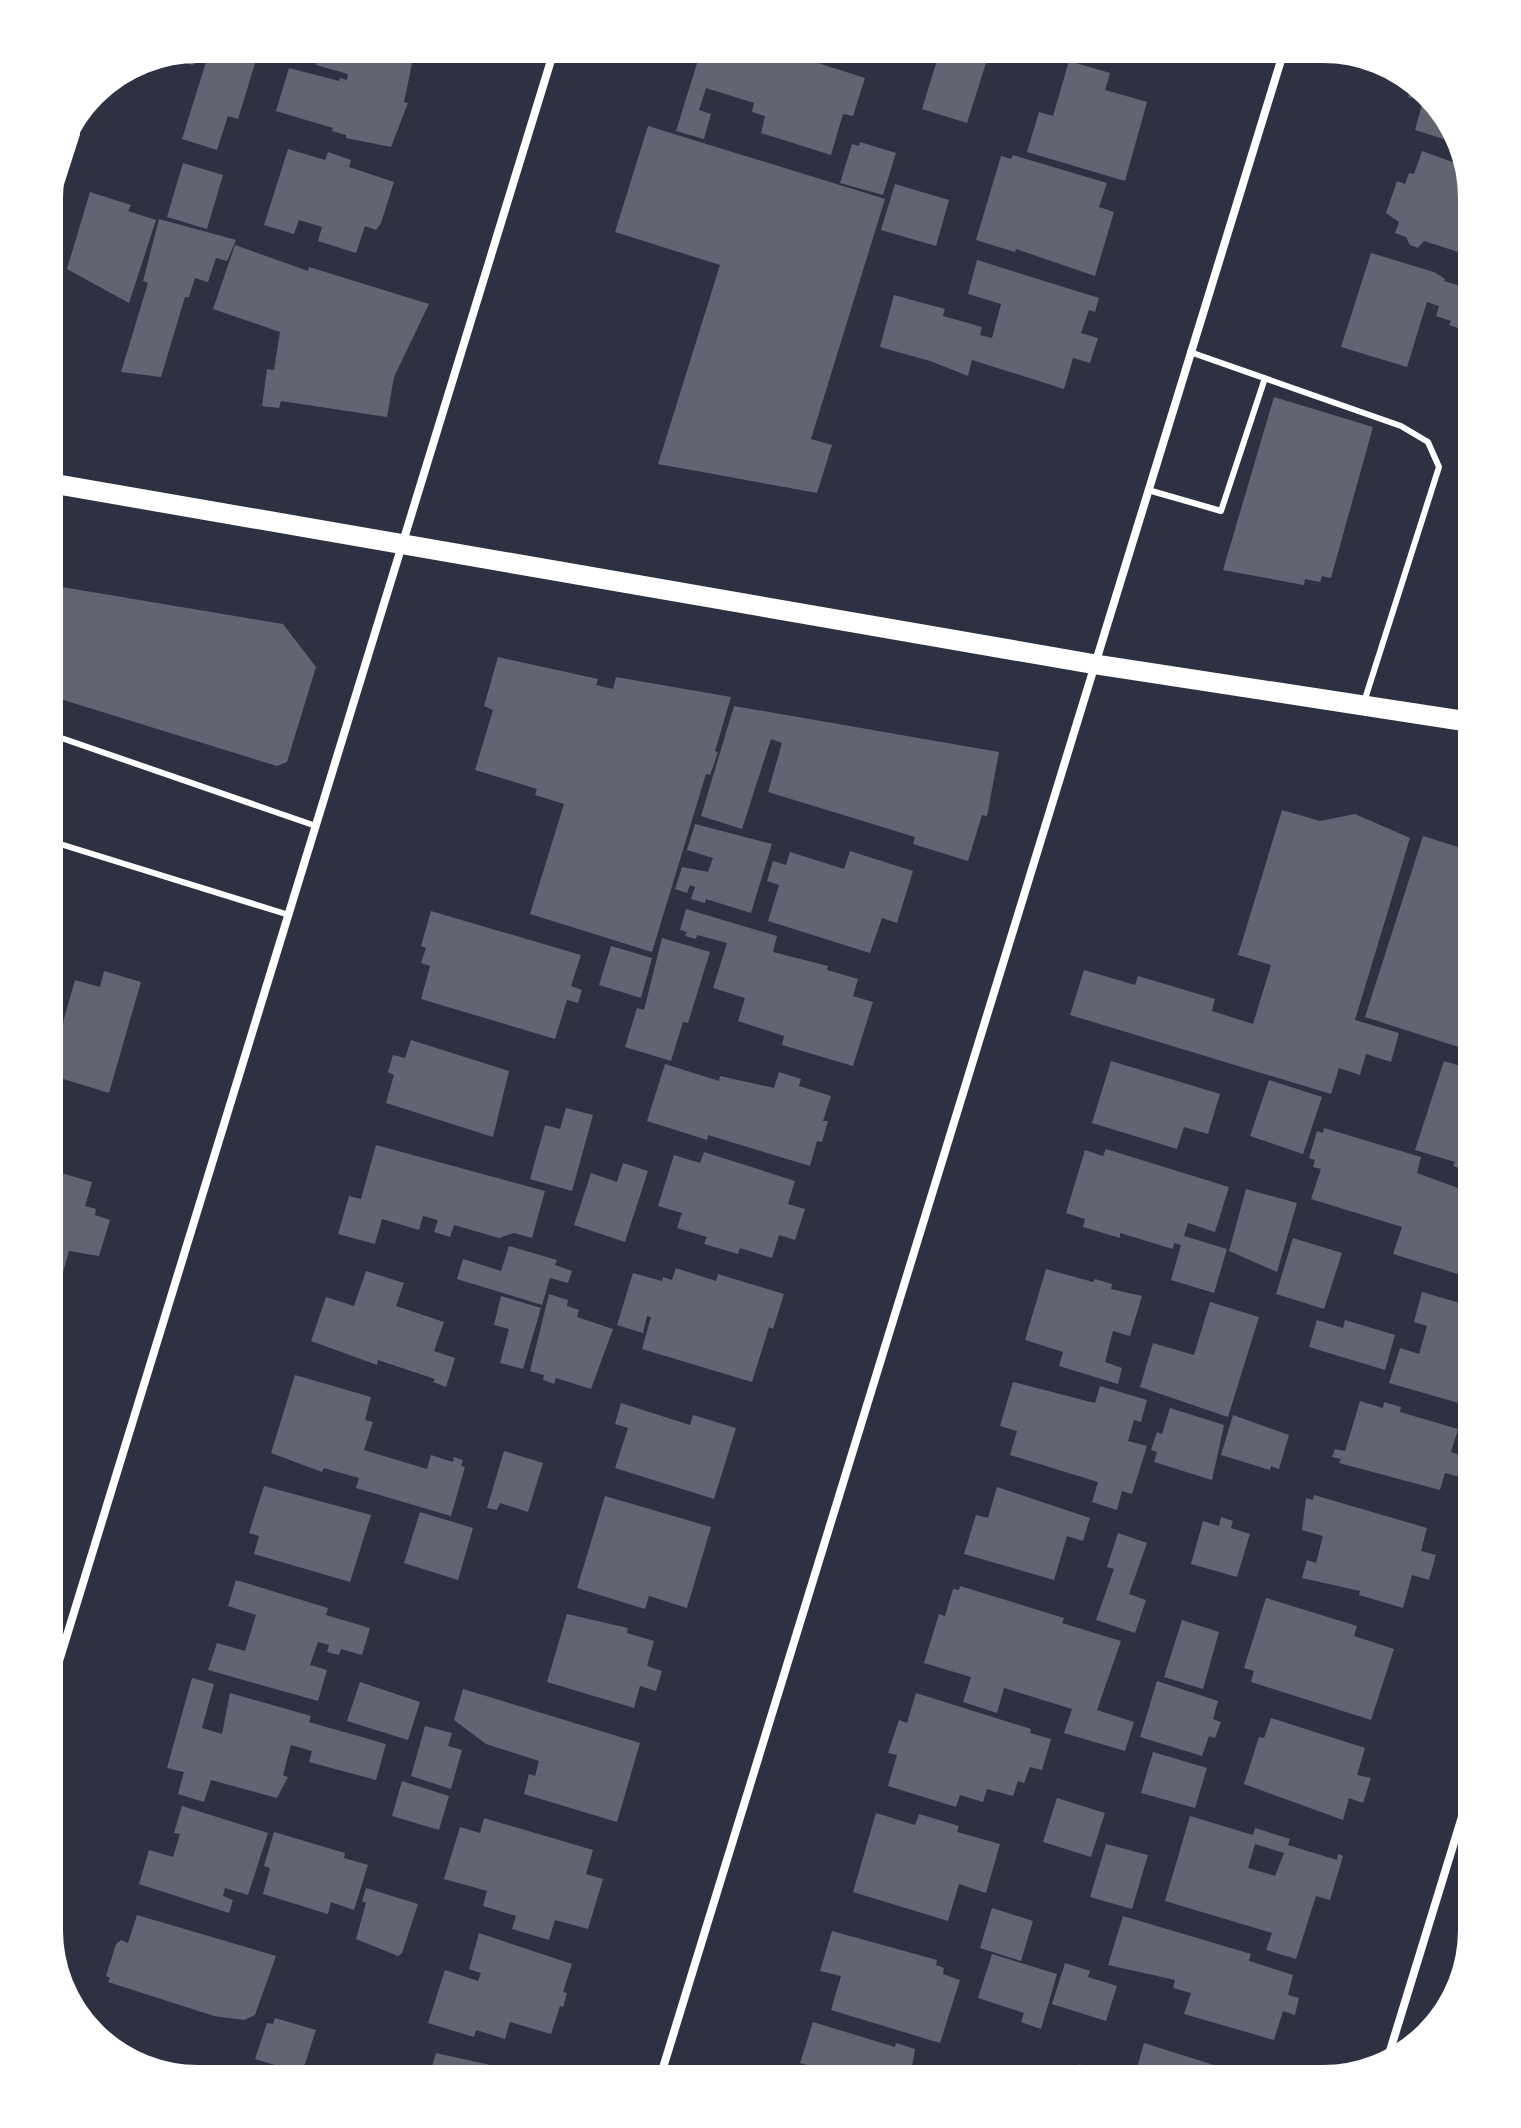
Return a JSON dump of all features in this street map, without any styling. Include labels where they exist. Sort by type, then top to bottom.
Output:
[{"type":"main road","points":[[58,484],[1093,664],[1463,721]]},
{"type":"street","points":[[58,1665],[552,58]]},
{"type":"street","points":[[662,2070],[1282,58]]},
{"type":"street","points":[[1389,2053],[1463,1814]]},
{"type":"lane","points":[[58,193],[77,134],[75,131]]},
{"type":"lane","points":[[1190,352],[1401,426],[1428,442],[1439,467],[1363,706]]},
{"type":"lane","points":[[1147,490],[1221,511],[1265,378]]},
{"type":"lane","points":[[58,737],[316,826]]},
{"type":"lane","points":[[58,843],[289,915]]},
{"type":"building","points":[[195,58],[193,65],[176,60]]},
{"type":"building","points":[[207,58],[256,60],[238,119],[228,116],[217,150],[182,139]]},
{"type":"building","points":[[318,58],[413,58],[404,102],[408,103],[391,147],[346,138],[346,135],[332,131],[333,128],[276,111],[289,68],[339,81],[340,78],[347,80],[348,74],[316,65]]},
{"type":"building","points":[[699,58],[802,58],[865,78],[853,116],[843,114],[831,155],[761,133],[765,116],[752,112],[754,103],[706,88],[699,110],[711,114],[704,139],[676,131]]},
{"type":"building","points":[[938,58],[988,58],[967,123],[922,109]]},
{"type":"building","points":[[1069,61],[1110,73],[1105,90],[1147,102],[1125,181],[1027,152],[1039,112],[1053,116]]},
{"type":"building","points":[[1411,89],[1422,99],[1450,141],[1415,130],[1423,101],[1408,97]]},
{"type":"building","points":[[648,126],[885,199],[811,439],[832,445],[817,493],[658,464],[720,265],[615,232]]},
{"type":"building","points":[[860,142],[896,153],[883,195],[840,183],[852,144],[859,146]]},
{"type":"building","points":[[288,149],[325,160],[328,152],[351,160],[349,167],[394,182],[381,223],[376,230],[365,226],[356,253],[318,241],[322,227],[299,220],[294,234],[264,225]]},
{"type":"building","points":[[1422,151],[1458,164],[1463,198],[1463,254],[1424,241],[1418,248],[1410,245],[1406,237],[1395,233],[1399,222],[1386,213],[1397,181],[1405,184],[1409,173],[1414,174]]},
{"type":"building","points":[[1013,155],[1107,183],[1099,207],[1114,212],[1095,276],[1016,249],[1015,252],[976,240],[1001,156],[1011,159]]},
{"type":"building","points":[[183,163],[223,175],[207,229],[167,217]]},
{"type":"building","points":[[895,184],[949,200],[936,246],[881,230]]},
{"type":"building","points":[[90,192],[131,205],[128,211],[156,220],[129,303],[67,269]]},
{"type":"building","points":[[159,219],[236,240],[227,261],[216,258],[208,282],[195,278],[189,297],[185,297],[161,377],[121,372],[148,283],[143,281]]},
{"type":"building","points":[[235,245],[308,271],[309,267],[429,304],[394,377],[387,417],[281,401],[279,408],[262,406],[267,369],[274,370],[280,332],[213,309]]},
{"type":"building","points":[[1371,253],[1434,272],[1444,281],[1463,287],[1461,329],[1449,325],[1451,321],[1436,316],[1439,306],[1427,302],[1407,367],[1341,347]]},
{"type":"building","points":[[977,260],[1099,298],[1095,312],[1089,310],[1081,333],[1098,338],[1090,363],[1073,358],[1064,389],[972,360],[968,376],[880,347],[894,295],[945,309],[943,316],[982,327],[980,335],[992,338],[1001,304],[968,294]]},
{"type":"building","points":[[1274,397],[1373,427],[1331,578],[1322,576],[1320,582],[1305,579],[1304,585],[1223,570]]},
{"type":"building","points":[[58,586],[283,624],[316,667],[287,762],[277,766],[58,698]]},
{"type":"building","points":[[498,657],[598,679],[596,685],[613,689],[616,677],[731,697],[715,751],[718,752],[710,775],[706,774],[652,952],[530,914],[564,804],[535,795],[537,789],[475,770],[493,710],[484,706]]},
{"type":"building","points":[[734,706],[999,752],[987,816],[982,815],[968,861],[913,844],[915,837],[768,792],[782,743],[771,739],[742,829],[701,816]]},
{"type":"building","points":[[1282,810],[1320,821],[1355,814],[1410,838],[1355,1020],[1399,1033],[1391,1062],[1366,1054],[1360,1075],[1339,1068],[1331,1094],[1070,1015],[1084,970],[1135,985],[1138,976],[1215,999],[1212,1011],[1253,1024],[1271,965],[1238,955]]},
{"type":"building","points":[[695,824],[772,844],[751,913],[706,899],[705,903],[691,899],[695,887],[690,885],[687,893],[675,889],[682,867],[708,872],[713,858],[687,850]]},
{"type":"building","points":[[1423,836],[1463,848],[1463,1048],[1365,1017]]},
{"type":"building","points":[[850,851],[913,871],[897,923],[882,918],[870,953],[768,921],[779,885],[767,881],[773,861],[786,865],[790,852],[844,869]]},
{"type":"building","points":[[686,909],[777,936],[773,952],[828,966],[827,970],[858,979],[853,996],[873,1002],[853,1066],[782,1045],[784,1036],[738,1021],[745,998],[713,988],[727,943],[697,935],[696,939],[685,936],[687,932],[680,930]]},
{"type":"building","points":[[431,911],[581,955],[571,986],[582,990],[578,1003],[567,1000],[555,1039],[421,999],[430,966],[421,963],[426,948],[421,946]]},
{"type":"building","points":[[662,938],[710,952],[688,1023],[683,1022],[671,1061],[625,1047],[637,1008],[644,1010]]},
{"type":"building","points":[[611,946],[652,958],[641,998],[599,985]]},
{"type":"building","points":[[104,971],[141,982],[109,1093],[58,1077],[58,1040],[75,980],[100,987]]},
{"type":"building","points":[[411,1040],[509,1071],[493,1137],[386,1103],[394,1075],[388,1072],[393,1055],[405,1058]]},
{"type":"building","points":[[1111,1061],[1220,1094],[1208,1134],[1184,1127],[1177,1149],[1092,1123]]},
{"type":"building","points":[[1444,1061],[1463,1067],[1463,1169],[1453,1166],[1455,1162],[1415,1150]]},
{"type":"building","points":[[665,1064],[719,1081],[720,1076],[774,1088],[779,1072],[801,1079],[799,1086],[831,1096],[823,1121],[828,1121],[822,1142],[817,1141],[810,1166],[708,1135],[707,1140],[647,1121]]},
{"type":"building","points":[[1269,1080],[1322,1097],[1303,1154],[1250,1136]]},
{"type":"building","points":[[566,1108],[593,1115],[572,1191],[530,1179],[545,1125],[560,1129]]},
{"type":"building","points":[[1324,1128],[1421,1157],[1417,1173],[1463,1190],[1463,1276],[1393,1254],[1402,1227],[1311,1199],[1321,1169],[1313,1167],[1315,1160],[1309,1158],[1317,1131],[1323,1133]]},
{"type":"building","points":[[376,1145],[545,1191],[532,1238],[514,1233],[499,1238],[454,1225],[450,1237],[434,1232],[438,1220],[423,1216],[419,1230],[382,1219],[375,1244],[338,1234],[349,1196],[361,1199]]},
{"type":"building","points":[[1106,1149],[1229,1187],[1215,1232],[1188,1223],[1184,1236],[1227,1249],[1214,1293],[1171,1280],[1181,1245],[1174,1243],[1173,1249],[1120,1233],[1120,1238],[1083,1227],[1085,1219],[1066,1213],[1085,1150],[1103,1156]]},
{"type":"building","points":[[704,1152],[795,1181],[788,1204],[805,1209],[795,1240],[779,1235],[772,1258],[740,1248],[738,1254],[704,1244],[707,1237],[677,1228],[682,1213],[658,1206],[674,1155],[700,1163]]},
{"type":"building","points":[[623,1163],[648,1171],[625,1242],[574,1225],[591,1173],[617,1182]]},
{"type":"building","points":[[58,1172],[92,1182],[85,1206],[96,1209],[95,1215],[110,1220],[99,1256],[69,1251],[62,1276],[58,1275]]},
{"type":"building","points":[[1246,1189],[1297,1203],[1277,1272],[1229,1251]]},
{"type":"building","points":[[1293,1238],[1342,1253],[1324,1309],[1276,1294]]},
{"type":"building","points":[[509,1246],[557,1260],[555,1265],[572,1271],[568,1283],[550,1278],[542,1305],[457,1279],[463,1259],[501,1271]]},
{"type":"building","points":[[676,1268],[716,1281],[718,1274],[784,1294],[773,1329],[769,1327],[752,1382],[642,1349],[651,1317],[647,1316],[643,1333],[617,1325],[633,1273],[662,1281],[663,1277],[672,1280]]},
{"type":"building","points":[[1046,1269],[1093,1282],[1095,1279],[1112,1284],[1111,1289],[1142,1296],[1130,1336],[1113,1331],[1105,1362],[1122,1368],[1118,1384],[1059,1366],[1063,1352],[1025,1340]]},
{"type":"building","points":[[366,1271],[404,1283],[396,1306],[444,1322],[434,1351],[455,1358],[446,1387],[433,1382],[435,1379],[378,1360],[377,1365],[311,1341],[326,1297],[354,1306]]},
{"type":"building","points":[[1422,1292],[1463,1304],[1463,1404],[1389,1383],[1400,1348],[1419,1354],[1427,1326],[1414,1322]]},
{"type":"building","points":[[549,1294],[568,1300],[567,1306],[579,1310],[577,1317],[613,1329],[591,1389],[556,1378],[554,1384],[543,1380],[544,1375],[530,1371]]},
{"type":"building","points":[[501,1296],[541,1308],[523,1369],[500,1363],[509,1329],[494,1325]]},
{"type":"building","points":[[1210,1302],[1259,1317],[1228,1417],[1140,1387],[1153,1343],[1194,1355]]},
{"type":"building","points":[[1317,1320],[1343,1328],[1345,1320],[1395,1335],[1385,1370],[1309,1347]]},
{"type":"building","points":[[295,1375],[371,1397],[365,1420],[373,1422],[364,1450],[427,1469],[431,1455],[453,1462],[454,1457],[463,1460],[461,1466],[465,1467],[451,1516],[356,1488],[359,1478],[324,1468],[322,1472],[271,1453]]},
{"type":"building","points":[[1013,1382],[1095,1403],[1100,1386],[1147,1400],[1141,1422],[1134,1420],[1128,1441],[1147,1446],[1132,1494],[1122,1491],[1117,1510],[1092,1502],[1098,1482],[1010,1455],[1017,1431],[1000,1426]]},
{"type":"building","points":[[1360,1401],[1383,1408],[1384,1402],[1401,1407],[1400,1412],[1458,1429],[1451,1452],[1463,1456],[1463,1467],[1460,1477],[1445,1473],[1440,1490],[1339,1463],[1341,1459],[1332,1457],[1335,1449],[1345,1451]]},
{"type":"building","points":[[621,1403],[690,1425],[693,1415],[736,1428],[714,1499],[615,1468],[628,1428],[615,1424]]},
{"type":"building","points":[[1170,1408],[1224,1425],[1212,1480],[1154,1462],[1157,1452],[1151,1450],[1157,1432],[1162,1434]]},
{"type":"building","points":[[1233,1415],[1289,1435],[1279,1469],[1271,1466],[1270,1470],[1221,1455]]},
{"type":"building","points":[[504,1451],[543,1463],[528,1512],[500,1503],[497,1510],[487,1508]]},
{"type":"building","points":[[264,1486],[371,1515],[350,1582],[254,1554],[259,1536],[249,1533]]},
{"type":"building","points":[[997,1487],[1090,1518],[1083,1541],[1067,1536],[1054,1580],[964,1554],[976,1515],[988,1518]]},
{"type":"building","points":[[1314,1495],[1427,1528],[1421,1551],[1436,1555],[1429,1580],[1412,1575],[1403,1608],[1359,1595],[1360,1591],[1302,1578],[1307,1560],[1316,1563],[1323,1536],[1302,1530],[1306,1498],[1313,1500]]},
{"type":"building","points":[[605,1496],[711,1527],[687,1608],[649,1596],[645,1609],[577,1588]]},
{"type":"building","points":[[420,1512],[473,1528],[458,1580],[404,1563]]},
{"type":"building","points":[[1221,1517],[1233,1521],[1231,1528],[1250,1534],[1237,1577],[1191,1564],[1203,1521],[1219,1526]]},
{"type":"building","points":[[1118,1533],[1147,1543],[1129,1594],[1146,1600],[1135,1633],[1096,1620],[1114,1569],[1107,1567]]},
{"type":"building","points":[[236,1580],[328,1608],[326,1615],[370,1628],[362,1655],[341,1649],[339,1655],[327,1652],[329,1645],[318,1642],[310,1665],[327,1670],[318,1701],[208,1670],[217,1643],[245,1651],[256,1615],[228,1606]]},
{"type":"building","points":[[960,1586],[1064,1618],[1062,1623],[1121,1641],[1097,1710],[1134,1722],[1125,1751],[1064,1733],[1072,1709],[1004,1688],[997,1713],[963,1702],[971,1677],[924,1663],[939,1614],[945,1616],[953,1589],[959,1590]]},
{"type":"building","points":[[1266,1598],[1357,1626],[1354,1636],[1394,1649],[1371,1720],[1251,1682],[1254,1671],[1244,1668]]},
{"type":"building","points":[[567,1614],[628,1628],[627,1633],[654,1641],[647,1666],[662,1671],[656,1691],[640,1686],[634,1708],[547,1682]]},
{"type":"building","points":[[1182,1620],[1219,1632],[1203,1689],[1164,1677]]},
{"type":"building","points":[[192,1678],[214,1684],[202,1728],[222,1734],[230,1693],[311,1716],[309,1722],[386,1744],[376,1780],[309,1762],[312,1751],[291,1745],[283,1775],[288,1777],[277,1798],[211,1780],[204,1802],[178,1794],[184,1772],[167,1768]]},
{"type":"building","points":[[1157,1681],[1218,1701],[1213,1719],[1221,1722],[1215,1738],[1209,1736],[1202,1756],[1140,1737]]},
{"type":"building","points":[[360,1682],[420,1702],[408,1740],[347,1721]]},
{"type":"building","points":[[463,1689],[640,1743],[617,1822],[524,1794],[529,1774],[535,1776],[539,1761],[486,1744],[454,1720]]},
{"type":"building","points":[[916,1693],[1031,1729],[1030,1733],[1051,1739],[1042,1770],[1030,1767],[1024,1783],[1018,1781],[1013,1796],[987,1789],[983,1802],[960,1795],[956,1807],[888,1786],[897,1755],[888,1753],[899,1720],[907,1723]]},
{"type":"building","points":[[1271,1718],[1365,1748],[1357,1775],[1371,1778],[1363,1803],[1349,1798],[1343,1820],[1244,1784],[1259,1737],[1264,1738]]},
{"type":"building","points":[[425,1726],[452,1733],[448,1746],[462,1750],[451,1789],[411,1776]]},
{"type":"building","points":[[1153,1752],[1207,1768],[1195,1808],[1141,1793]]},
{"type":"building","points":[[402,1781],[449,1796],[439,1830],[392,1816]]},
{"type":"building","points":[[1057,1798],[1105,1813],[1091,1857],[1043,1842]]},
{"type":"building","points":[[182,1806],[268,1833],[248,1895],[225,1888],[223,1896],[233,1900],[229,1913],[139,1884],[149,1850],[173,1857],[180,1834],[174,1833]]},
{"type":"building","points":[[876,1813],[915,1825],[919,1814],[959,1826],[957,1832],[1000,1844],[986,1893],[959,1884],[948,1921],[853,1892]]},
{"type":"building","points":[[1190,1816],[1253,1835],[1255,1828],[1290,1839],[1288,1845],[1337,1860],[1338,1854],[1343,1856],[1330,1900],[1316,1896],[1296,1959],[1266,1950],[1272,1933],[1165,1901]],"holes":[[[1255,1844],[1284,1853],[1275,1876],[1248,1868]]]},
{"type":"building","points":[[484,1818],[593,1850],[586,1874],[603,1879],[588,1929],[555,1920],[549,1940],[512,1929],[516,1916],[483,1906],[487,1891],[444,1879],[460,1827],[480,1833]]},
{"type":"building","points":[[274,1832],[345,1853],[344,1858],[368,1865],[354,1910],[331,1902],[328,1914],[263,1894],[270,1868],[264,1866]]},
{"type":"building","points":[[1106,1844],[1148,1855],[1132,1909],[1090,1897]]},
{"type":"building","points":[[366,1888],[418,1904],[402,1953],[398,1956],[356,1939],[366,1903],[362,1901]]},
{"type":"building","points":[[992,1908],[1033,1921],[1021,1961],[980,1948]]},
{"type":"building","points":[[137,1915],[276,1956],[255,2015],[244,2020],[214,2016],[108,1982],[110,1978],[106,1976],[116,1944],[121,1940],[128,1943]]},
{"type":"building","points":[[1123,1916],[1251,1954],[1249,1961],[1293,1975],[1288,1995],[1299,1998],[1295,2015],[1283,2011],[1274,2040],[1184,2014],[1191,1993],[1173,1988],[1175,1980],[1108,1965]]},
{"type":"building","points":[[832,1931],[937,1960],[936,1965],[944,1968],[943,1974],[960,1980],[940,2043],[831,2010],[841,1976],[820,1971]]},
{"type":"building","points":[[479,1933],[572,1964],[563,1992],[567,1993],[563,2007],[560,2006],[551,2034],[510,2022],[505,2039],[476,2030],[474,2037],[428,2023],[445,1970],[478,1981],[481,1973],[469,1969]]},
{"type":"building","points":[[992,1954],[1057,1974],[1041,2029],[1021,2022],[1024,2013],[978,1998]]},
{"type":"building","points":[[1065,1963],[1090,1971],[1088,1977],[1117,1986],[1106,2021],[1052,2004]]},
{"type":"building","points":[[275,2018],[316,2030],[303,2070],[292,2070],[255,2059],[267,2023],[273,2024]]},
{"type":"building","points":[[813,2022],[895,2047],[896,2043],[915,2049],[911,2070],[813,2070],[814,2067],[800,2063]]},
{"type":"building","points":[[1144,2043],[1230,2070],[1136,2070]]},
{"type":"building","points":[[436,2053],[495,2066],[493,2070],[431,2070]]},
{"type":"building","points":[[1079,2064],[1097,2070],[1077,2070]]}]
